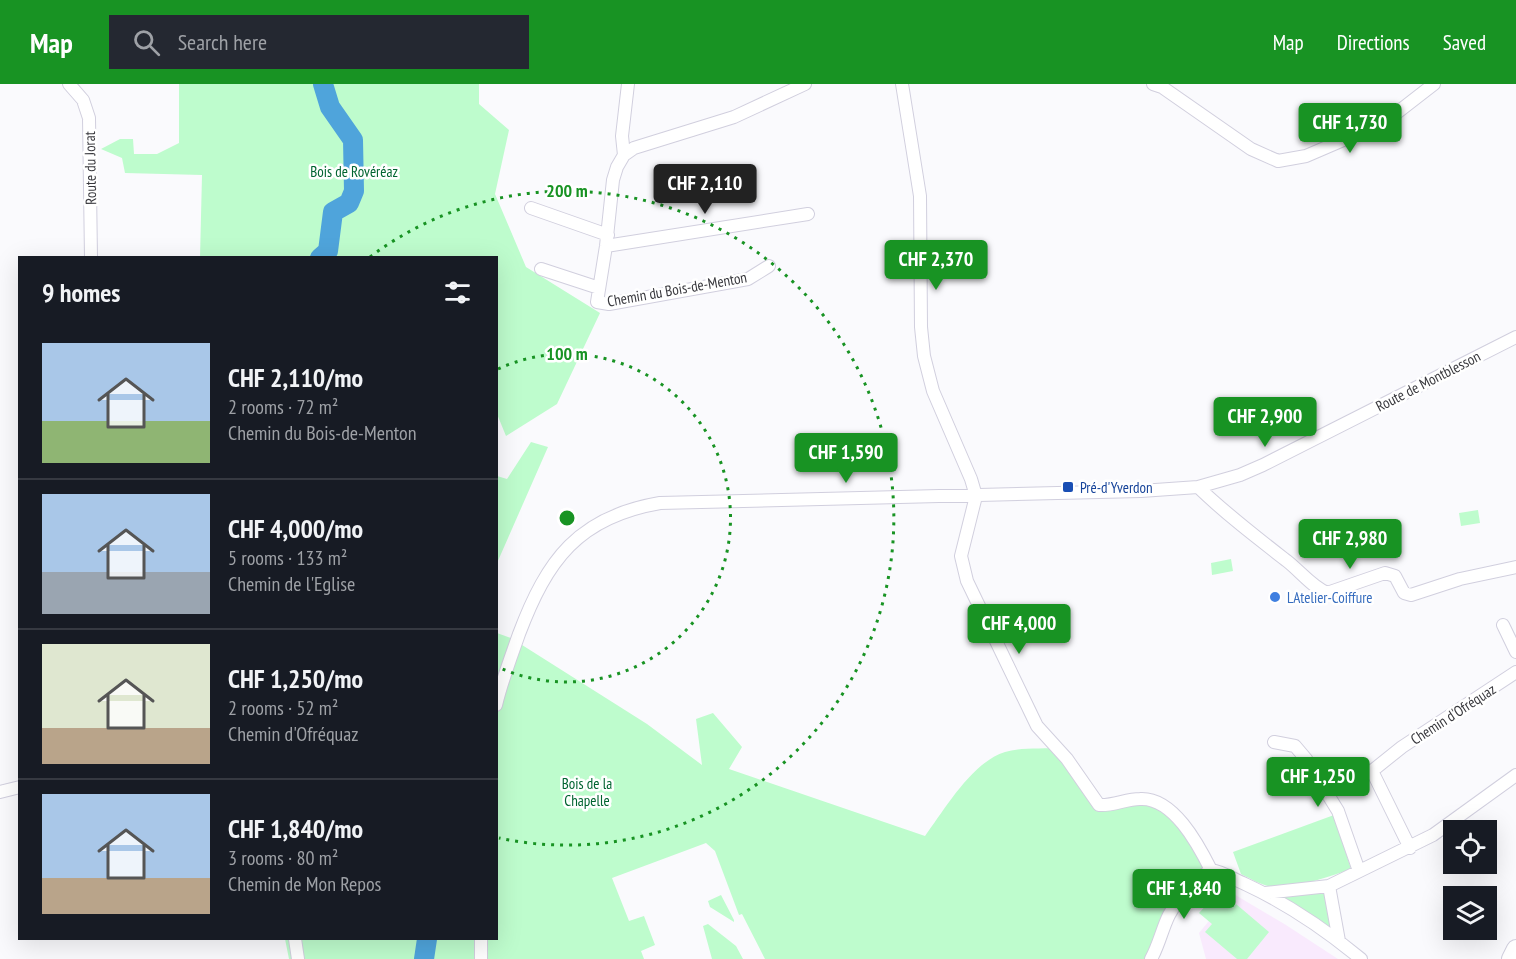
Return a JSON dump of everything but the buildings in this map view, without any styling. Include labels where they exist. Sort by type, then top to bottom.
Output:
[{"type":"street","name":"Route du Jorat","points":[[69,84],[83,100],[89,118],[91,256]]},
{"type":"street","name":"Chemin du Bois-de-Menton","points":[[628,84],[622,135],[624,155],[613,180],[607,241],[597,302],[609,304],[748,279],[770,266]]},
{"type":"street","points":[[624,155],[634,148],[734,117],[805,84]]},
{"type":"street","points":[[902,84],[920,196],[921,327],[924,356],[933,391],[971,479],[976,496],[962,556],[967,580],[1037,726],[1067,759],[1099,805],[1143,798],[1156,801],[1172,810],[1211,870]]},
{"type":"street","points":[[1153,84],[1162,87],[1251,149],[1278,161],[1306,156],[1385,122],[1434,84]]},
{"type":"street","points":[[531,208],[607,241],[808,214]]},
{"type":"street","name":"Chemin du Bois-de-Menton","points":[[541,269],[599,288]]},
{"type":"street","name":"Route de Montblesson","points":[[498,698],[514,647],[544,577],[577,539],[615,514],[635,507],[660,503],[976,496],[1198,487],[1240,475],[1263,465],[1516,337]]},
{"type":"street","points":[[1198,487],[1227,514],[1290,563],[1317,589],[1327,593],[1385,573],[1395,576],[1404,593],[1411,595],[1460,579],[1516,567]]},
{"type":"street","points":[[1503,625],[1516,652]]},
{"type":"street","name":"Chemin d'Ofréquaz","points":[[1410,848],[1372,771],[1402,747],[1516,672]]},
{"type":"street","points":[[1274,742],[1295,746],[1306,759],[1338,811],[1359,871]]},
{"type":"street","points":[[1265,894],[1329,886],[1410,848],[1476,806],[1516,775]]},
{"type":"street","points":[[0,792],[18,788]]},
{"type":"street","points":[[1151,959],[1157,950],[1169,915],[1190,885],[1211,870],[1221,872],[1265,894],[1339,941],[1361,959]]},
{"type":"street","points":[[1329,886],[1339,941]]},
{"type":"street","points":[[295,940],[298,959]]},
{"type":"street","points":[[481,940],[481,959]]},
{"type":"street","points":[[1511,959],[1516,949]]},
{"type":"shaded area","points":[[1232,893],[1338,959],[1206,959],[1199,933]]},
{"type":"green space","name":"Bois de Rovéréaz","points":[[179,84],[479,84],[479,104],[509,130],[495,194],[526,267],[600,313],[557,404],[506,436],[498,416],[498,256],[200,256],[202,175],[125,173],[122,158],[101,149],[120,139],[133,139],[134,154],[157,154],[179,143]]},
{"type":"green space","points":[[531,442],[548,447],[498,561],[498,476],[507,479]]},
{"type":"green space","points":[[1478,510],[1480,523],[1461,526],[1459,513]]},
{"type":"green space","points":[[1231,559],[1233,571],[1212,575],[1211,563]]},
{"type":"green space","name":"Bois de la Chapelle","points":[[498,633],[511,638],[647,724],[702,765],[696,719],[713,713],[742,747],[729,769],[925,836],[970,776],[993,757],[1019,749],[1061,748],[1100,808],[1145,799],[1170,807],[1212,870],[1186,891],[1150,959],[765,959],[742,914],[739,915],[715,851],[706,843],[612,878],[629,921],[644,916],[655,945],[641,951],[644,959],[289,959],[285,940],[498,940]]},
{"type":"green space","points":[[1334,815],[1351,869],[1312,882],[1280,887],[1264,885],[1241,874],[1233,852]]},
{"type":"green space","points":[[1319,889],[1326,893],[1331,929],[1277,896]]},
{"type":"green space","points":[[721,895],[734,922],[710,907],[708,901]]},
{"type":"green space","points":[[1217,898],[1233,907],[1236,904],[1269,932],[1247,959],[1237,959],[1205,932],[1212,924],[1199,913],[1209,902]]},
{"type":"green space","points":[[708,924],[736,946],[743,959],[712,959],[703,926]]},
{"type":"waterway","points":[[322,256],[328,251],[333,212],[349,203],[354,191],[353,140],[330,107],[323,84]]},
{"type":"waterway","points":[[424,959],[427,940]]},
{"type":"place","name":"Pré-d'Yverdon","points":[[1068,487]]},
{"type":"place","name":"LAtelier-Coiffure","points":[[1275,597]]}]
